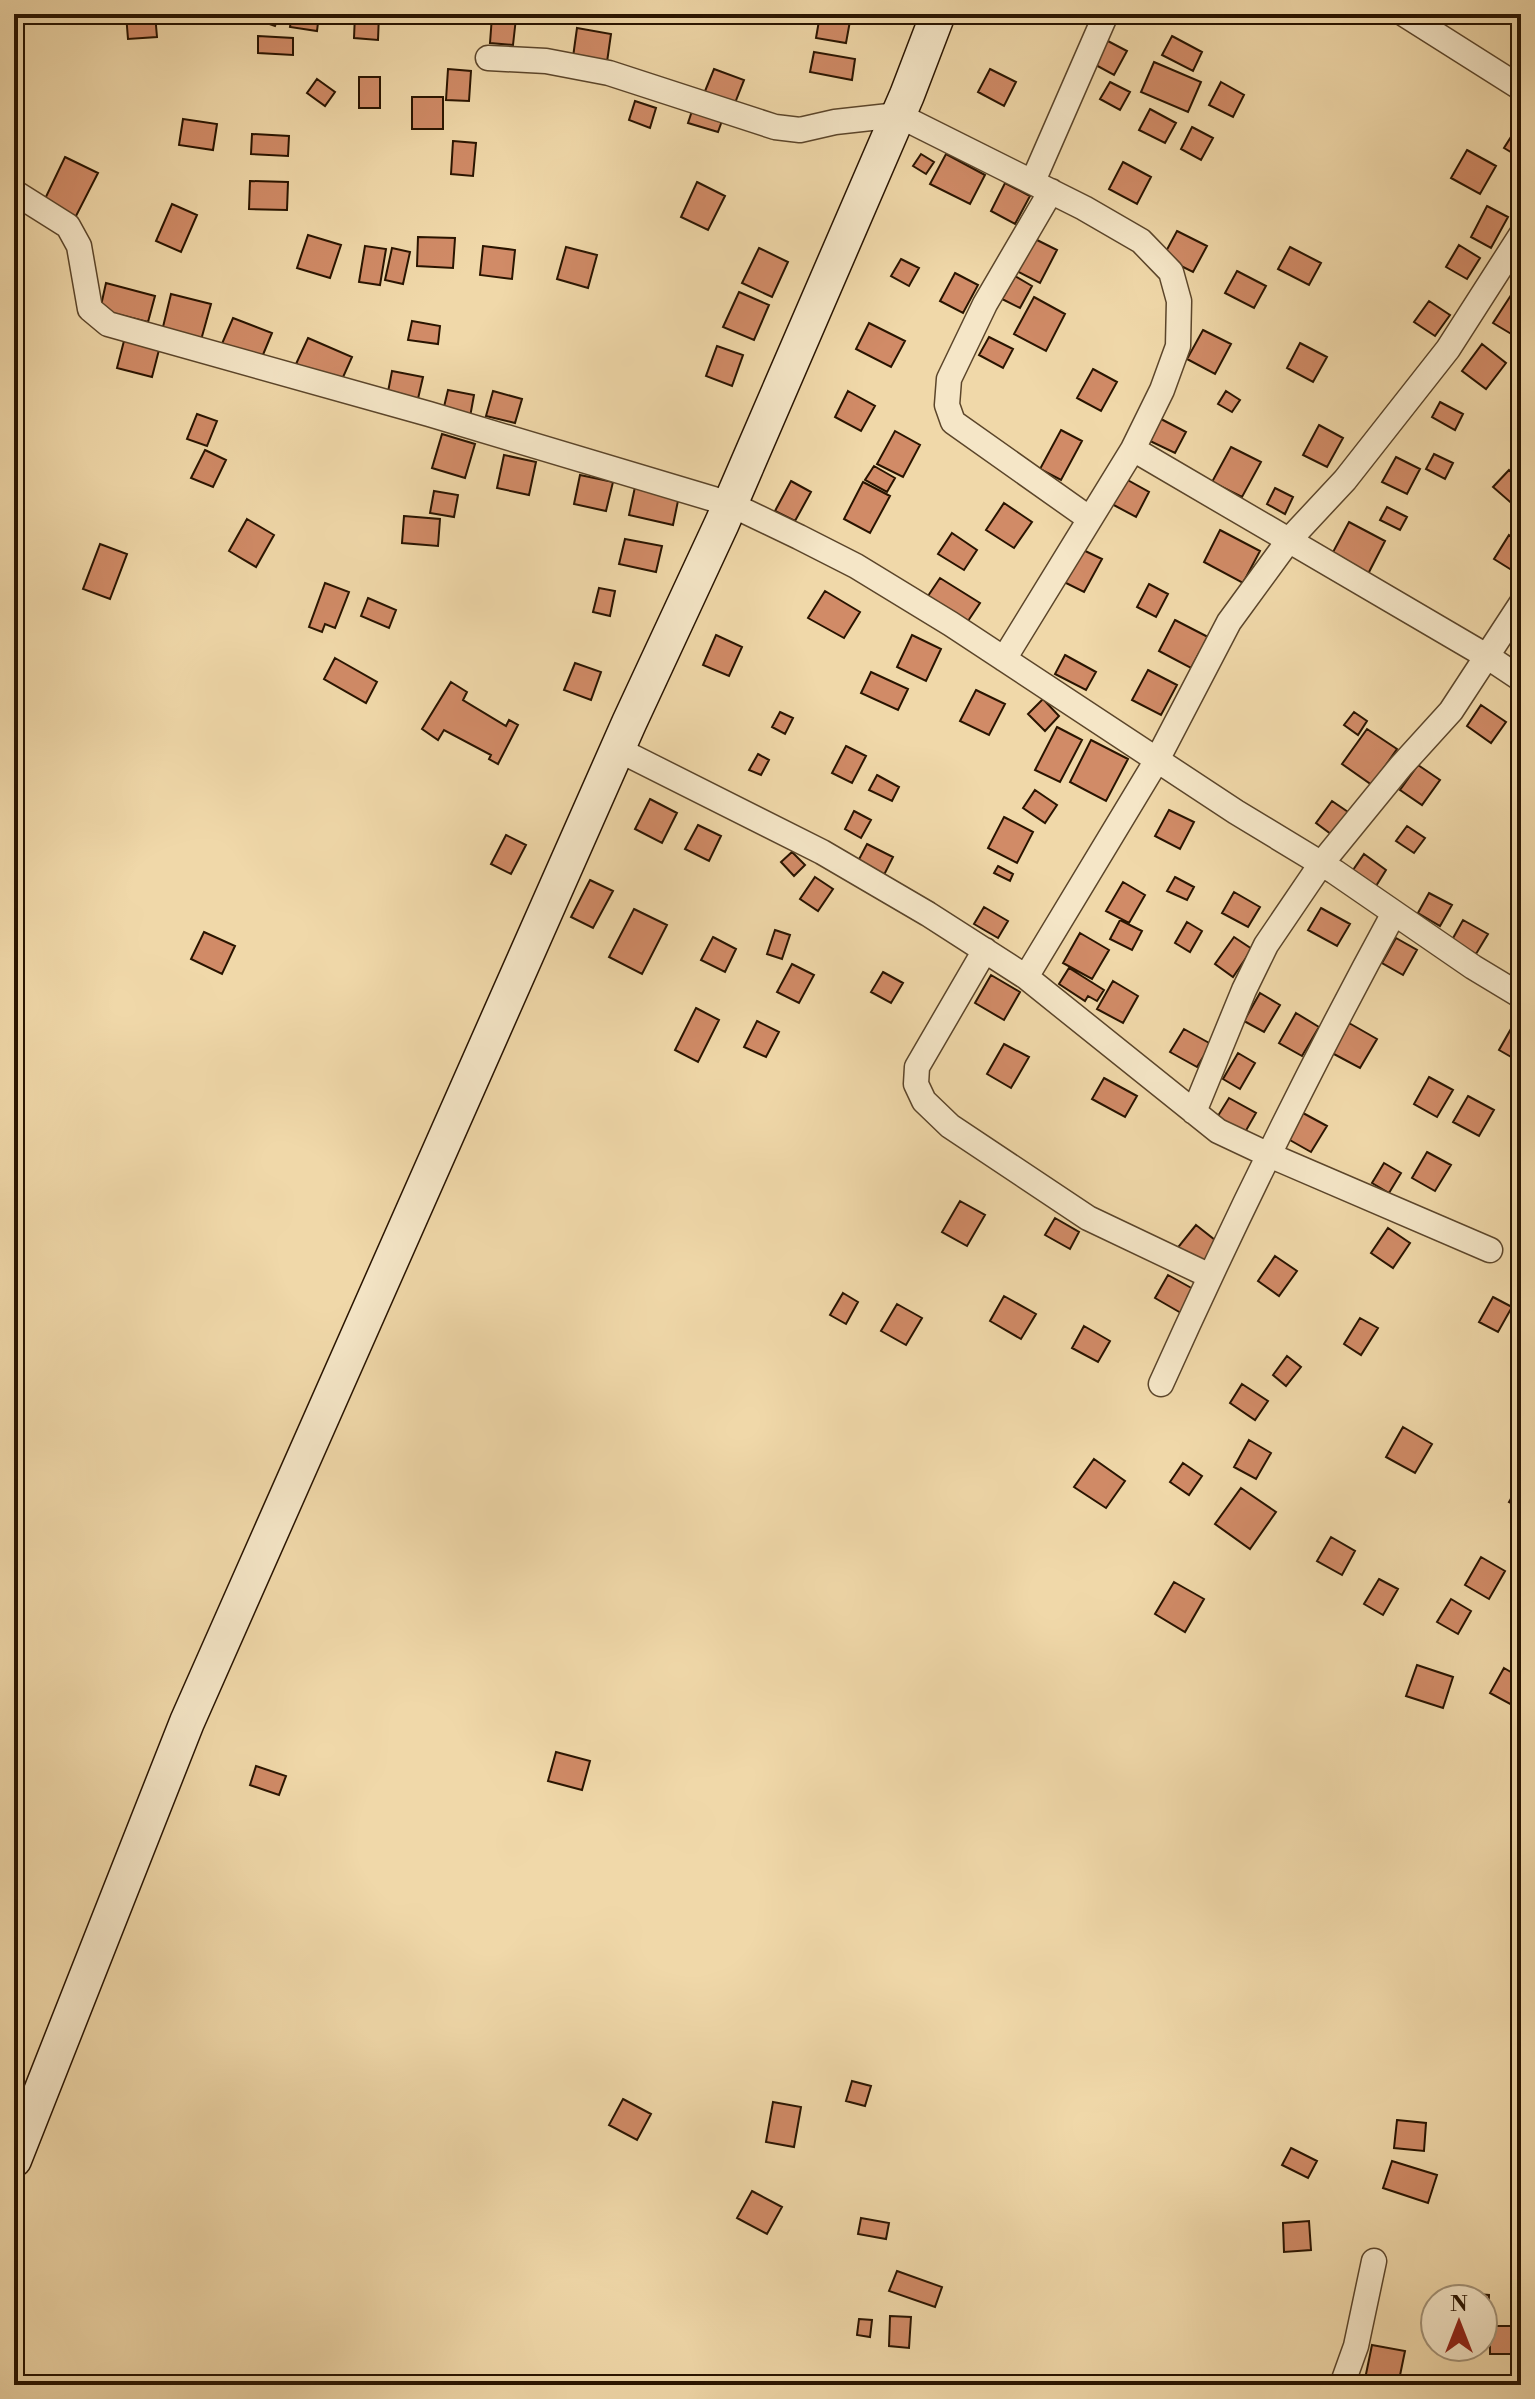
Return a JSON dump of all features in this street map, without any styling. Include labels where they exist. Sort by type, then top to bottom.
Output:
[{"type":"main road","points":[[14,2160],[187,1722],[617,749],[730,504],[898,115],[938,14]]},
{"type":"street","points":[[1090,519],[953,422],[947,405],[949,379],[1042,186],[1106,14]]},
{"type":"street","points":[[1404,14],[1521,88]]},
{"type":"street","points":[[488,58],[546,61],[609,73],[775,127],[800,130],[835,122],[898,115],[1042,186],[1141,241],[1171,272],[1179,301],[1178,346],[1162,390],[1133,449],[1004,659]]},
{"type":"street","points":[[14,192],[68,226],[79,246],[90,309],[108,324],[429,414],[730,504],[856,566],[1521,996]]},
{"type":"street","points":[[1026,977],[1157,760],[1229,622],[1289,540],[1345,480],[1448,349],[1521,235]]},
{"type":"street","points":[[1133,449],[1521,679]]},
{"type":"street","points":[[1194,1112],[1266,945],[1321,864],[1401,766],[1451,711],[1521,604]]},
{"type":"street","points":[[617,749],[822,852],[985,950],[1026,977],[1218,1131],[1490,1250]]},
{"type":"street","points":[[1161,1384],[1324,1041],[1394,913]]},
{"type":"street","points":[[985,950],[917,1067],[916,1084],[924,1101],[950,1126],[1088,1218],[1210,1276]]},
{"type":"street","points":[[1342,2385],[1356,2346],[1374,2261]]},
{"type":"building","points":[[14,14],[36,14],[37,23],[15,25]]},
{"type":"building","points":[[126,14],[155,14],[157,37],[128,39]]},
{"type":"building","points":[[247,14],[279,14],[275,26]]},
{"type":"building","points":[[292,14],[319,14],[317,31],[290,27]]},
{"type":"building","points":[[355,14],[379,14],[378,40],[354,38]]},
{"type":"building","points":[[820,15],[850,21],[846,43],[816,38]]},
{"type":"building","points":[[492,16],[516,18],[513,45],[490,43]]},
{"type":"building","points":[[577,28],[611,34],[607,62],[573,57]]},
{"type":"building","points":[[258,36],[293,38],[293,55],[258,53]]},
{"type":"building","points":[[1172,36],[1202,52],[1193,71],[1162,55]]},
{"type":"building","points":[[1104,39],[1127,51],[1114,75],[1092,63]]},
{"type":"building","points":[[1521,44],[1521,61],[1514,56]]},
{"type":"building","points":[[814,52],[855,59],[852,80],[810,72]]},
{"type":"building","points":[[1154,62],[1201,82],[1188,112],[1141,92]]},
{"type":"building","points":[[448,69],[471,71],[469,101],[446,100]]},
{"type":"building","points":[[714,69],[744,80],[733,108],[703,96]]},
{"type":"building","points":[[990,69],[1016,82],[1004,106],[978,92]]},
{"type":"building","points":[[359,77],[380,77],[380,108],[359,108]]},
{"type":"building","points":[[317,79],[335,92],[325,106],[307,93]]},
{"type":"building","points":[[1110,82],[1130,92],[1120,110],[1100,99]]},
{"type":"building","points":[[1221,82],[1244,95],[1233,117],[1209,105]]},
{"type":"building","points":[[412,97],[443,97],[443,129],[412,129]]},
{"type":"building","points":[[635,101],[656,108],[650,128],[629,120]]},
{"type":"building","points":[[693,108],[723,118],[718,132],[688,123]]},
{"type":"building","points":[[1150,109],[1176,123],[1165,143],[1139,130]]},
{"type":"building","points":[[183,119],[217,124],[213,150],[179,145]]},
{"type":"building","points":[[1521,121],[1521,158],[1504,148]]},
{"type":"building","points":[[1192,127],[1213,138],[1201,160],[1181,149]]},
{"type":"building","points":[[252,134],[289,136],[288,156],[251,154]]},
{"type":"building","points":[[453,141],[476,143],[473,176],[451,174]]},
{"type":"building","points":[[1467,150],[1496,166],[1480,194],[1451,178]]},
{"type":"building","points":[[921,154],[934,162],[926,174],[913,166]]},
{"type":"building","points":[[946,154],[985,175],[970,204],[930,184]]},
{"type":"building","points":[[65,157],[98,173],[75,218],[43,203]]},
{"type":"building","points":[[1123,162],[1151,177],[1137,204],[1109,189]]},
{"type":"building","points":[[250,181],[288,182],[287,210],[249,209]]},
{"type":"building","points":[[697,182],[725,196],[708,230],[681,217]]},
{"type":"building","points":[[1005,183],[1030,196],[1015,224],[991,211]]},
{"type":"building","points":[[172,204],[197,215],[181,252],[156,241]]},
{"type":"building","points":[[1487,206],[1508,217],[1491,248],[1471,237]]},
{"type":"building","points":[[1177,231],[1207,246],[1193,272],[1163,257]]},
{"type":"building","points":[[308,235],[341,245],[330,278],[297,268]]},
{"type":"building","points":[[418,237],[455,238],[453,268],[417,266]]},
{"type":"building","points":[[1033,238],[1057,250],[1040,283],[1015,270]]},
{"type":"building","points":[[1459,245],[1480,258],[1467,279],[1446,267]]},
{"type":"building","points":[[365,246],[386,249],[380,285],[359,282]]},
{"type":"building","points":[[483,246],[515,250],[512,279],[480,275]]},
{"type":"building","points":[[566,247],[597,255],[588,288],[557,279]]},
{"type":"building","points":[[1290,247],[1321,263],[1309,285],[1278,269]]},
{"type":"building","points":[[392,248],[410,252],[403,284],[385,280]]},
{"type":"building","points":[[759,248],[788,262],[772,297],[742,283]]},
{"type":"building","points":[[901,259],[919,268],[909,286],[891,276]]},
{"type":"building","points":[[1237,271],[1266,286],[1254,308],[1225,293]]},
{"type":"building","points":[[955,273],[978,285],[963,313],[940,301]]},
{"type":"building","points":[[1015,276],[1032,286],[1020,308],[1002,299]]},
{"type":"building","points":[[106,283],[155,296],[148,322],[100,310]]},
{"type":"building","points":[[739,292],[769,305],[754,340],[723,327]]},
{"type":"building","points":[[1513,292],[1521,297],[1521,333],[1518,338],[1493,323]]},
{"type":"building","points":[[171,294],[211,304],[201,340],[162,331]]},
{"type":"building","points":[[1034,297],[1065,314],[1046,351],[1014,334]]},
{"type":"building","points":[[1429,301],[1450,315],[1435,336],[1414,322]]},
{"type":"building","points":[[233,318],[272,333],[260,362],[221,346]]},
{"type":"building","points":[[412,321],[440,326],[438,344],[408,340]]},
{"type":"building","points":[[869,323],[905,341],[891,367],[856,349]]},
{"type":"building","points":[[1203,330],[1231,344],[1215,374],[1187,359]]},
{"type":"building","points":[[125,337],[160,346],[152,377],[117,368]]},
{"type":"building","points":[[989,337],[1013,349],[1003,368],[979,355]]},
{"type":"building","points":[[308,338],[352,357],[340,384],[296,364]]},
{"type":"building","points":[[1300,343],[1327,357],[1313,382],[1287,368]]},
{"type":"building","points":[[1482,344],[1506,363],[1486,389],[1462,371]]},
{"type":"building","points":[[717,346],[743,355],[732,386],[706,376]]},
{"type":"building","points":[[1521,359],[1521,376],[1513,371]]},
{"type":"building","points":[[1093,369],[1117,382],[1101,411],[1077,398]]},
{"type":"building","points":[[392,371],[423,377],[417,403],[387,397]]},
{"type":"building","points":[[448,390],[474,395],[470,417],[443,411]]},
{"type":"building","points":[[493,391],[522,399],[515,423],[486,416]]},
{"type":"building","points":[[848,391],[875,406],[861,431],[835,417]]},
{"type":"building","points":[[1226,391],[1240,400],[1232,412],[1218,404]]},
{"type":"building","points":[[1440,402],[1463,414],[1455,430],[1432,417]]},
{"type":"building","points":[[197,414],[217,421],[207,446],[187,439]]},
{"type":"building","points":[[1161,419],[1186,432],[1175,453],[1150,441]]},
{"type":"building","points":[[1319,425],[1343,438],[1327,467],[1303,455]]},
{"type":"building","points":[[1061,430],[1082,441],[1061,480],[1040,469]]},
{"type":"building","points":[[895,431],[920,445],[903,477],[877,464]]},
{"type":"building","points":[[442,434],[475,444],[465,478],[432,468]]},
{"type":"building","points":[[1231,447],[1261,462],[1242,497],[1212,482]]},
{"type":"building","points":[[205,450],[226,460],[213,487],[191,478]]},
{"type":"building","points":[[1434,454],[1453,463],[1445,479],[1426,469]]},
{"type":"building","points":[[504,455],[536,462],[529,495],[497,488]]},
{"type":"building","points":[[1396,457],[1420,469],[1407,494],[1382,482]]},
{"type":"building","points":[[874,466],[895,478],[887,492],[865,480]]},
{"type":"building","points":[[1509,470],[1521,481],[1521,504],[1517,508],[1493,487]]},
{"type":"building","points":[[580,475],[613,482],[606,511],[574,504]]},
{"type":"building","points":[[1124,478],[1149,492],[1136,517],[1110,503]]},
{"type":"building","points":[[791,481],[811,492],[795,521],[775,511]]},
{"type":"building","points":[[863,482],[890,496],[870,533],[844,519]]},
{"type":"building","points":[[635,487],[679,496],[673,525],[629,515]]},
{"type":"building","points":[[1275,488],[1293,497],[1285,514],[1267,504]]},
{"type":"building","points":[[434,491],[458,495],[454,517],[430,513]]},
{"type":"building","points":[[1004,503],[1032,522],[1014,548],[986,530]]},
{"type":"building","points":[[1387,507],[1407,517],[1400,530],[1380,520]]},
{"type":"building","points":[[404,516],[440,519],[438,546],[402,543]]},
{"type":"building","points":[[247,519],[274,535],[256,567],[229,551]]},
{"type":"building","points":[[1349,522],[1385,541],[1368,574],[1332,554]]},
{"type":"building","points":[[1220,530],[1260,551],[1243,583],[1204,562]]},
{"type":"building","points":[[952,533],[977,550],[964,570],[938,554]]},
{"type":"building","points":[[1509,535],[1521,543],[1521,570],[1518,574],[1494,559]]},
{"type":"building","points":[[625,539],[662,546],[656,572],[619,564]]},
{"type":"building","points":[[100,544],[127,554],[110,599],[83,589]]},
{"type":"building","points":[[1079,548],[1102,559],[1084,592],[1062,581]]},
{"type":"building","points":[[940,578],[980,603],[966,624],[926,599]]},
{"type":"building","points":[[325,583],[349,592],[335,628],[325,624],[322,632],[309,627]]},
{"type":"building","points":[[1149,584],[1168,594],[1156,617],[1137,607]]},
{"type":"building","points":[[599,588],[615,591],[610,616],[593,612]]},
{"type":"building","points":[[825,591],[860,612],[844,638],[808,618]]},
{"type":"building","points":[[368,598],[396,610],[389,628],[361,616]]},
{"type":"building","points":[[1175,620],[1208,637],[1191,668],[1159,651]]},
{"type":"building","points":[[716,635],[742,647],[729,676],[703,665]]},
{"type":"building","points":[[912,635],[941,649],[926,681],[897,667]]},
{"type":"building","points":[[1065,655],[1096,672],[1086,690],[1055,674]]},
{"type":"building","points":[[335,658],[377,682],[366,703],[324,679]]},
{"type":"building","points":[[575,663],[601,672],[591,700],[564,690]]},
{"type":"building","points":[[1148,670],[1177,685],[1161,715],[1132,700]]},
{"type":"building","points":[[871,672],[908,689],[898,710],[861,693]]},
{"type":"building","points":[[451,682],[467,692],[463,700],[506,726],[509,720],[518,725],[498,764],[489,759],[491,755],[444,730],[438,740],[422,729]]},
{"type":"building","points":[[976,690],[1005,704],[989,735],[960,721]]},
{"type":"building","points":[[1043,699],[1059,716],[1045,731],[1028,714]]},
{"type":"building","points":[[1481,705],[1506,722],[1491,743],[1467,726]]},
{"type":"building","points":[[780,712],[793,718],[785,734],[772,727]]},
{"type":"building","points":[[1354,712],[1367,721],[1358,735],[1344,725]]},
{"type":"building","points":[[1057,727],[1082,740],[1060,782],[1035,770]]},
{"type":"building","points":[[1367,729],[1397,749],[1372,785],[1342,764]]},
{"type":"building","points":[[1091,740],[1128,759],[1106,801],[1070,782]]},
{"type":"building","points":[[846,746],[866,756],[852,783],[832,773]]},
{"type":"building","points":[[758,754],[769,760],[761,775],[749,770]]},
{"type":"building","points":[[1418,765],[1440,780],[1422,805],[1400,790]]},
{"type":"building","points":[[877,775],[899,787],[892,801],[869,790]]},
{"type":"building","points":[[1035,790],[1057,805],[1045,823],[1023,808]]},
{"type":"building","points":[[650,799],[677,813],[662,843],[635,829]]},
{"type":"building","points":[[1332,801],[1351,814],[1335,837],[1316,823]]},
{"type":"building","points":[[1169,810],[1194,822],[1180,849],[1155,836]]},
{"type":"building","points":[[854,811],[871,820],[861,838],[845,829]]},
{"type":"building","points":[[1004,817],[1033,832],[1017,863],[988,848]]},
{"type":"building","points":[[698,825],[721,836],[709,861],[685,849]]},
{"type":"building","points":[[1407,826],[1425,838],[1414,853],[1396,841]]},
{"type":"building","points":[[506,835],[526,845],[511,874],[491,864]]},
{"type":"building","points":[[867,844],[893,857],[883,877],[857,863]]},
{"type":"building","points":[[792,852],[805,865],[794,876],[781,862]]},
{"type":"building","points":[[1364,854],[1386,870],[1376,886],[1353,870]]},
{"type":"building","points":[[998,866],[1013,874],[1010,881],[994,873]]},
{"type":"building","points":[[815,877],[833,889],[818,911],[800,899]]},
{"type":"building","points":[[1175,877],[1194,887],[1187,900],[1167,891]]},
{"type":"building","points":[[590,880],[613,891],[593,928],[571,917]]},
{"type":"building","points":[[1123,882],[1145,895],[1129,923],[1106,911]]},
{"type":"building","points":[[1234,892],[1260,907],[1248,927],[1222,913]]},
{"type":"building","points":[[1429,893],[1452,905],[1440,926],[1418,913]]},
{"type":"building","points":[[984,907],[1008,921],[998,938],[974,924]]},
{"type":"building","points":[[1321,908],[1350,924],[1337,946],[1308,930]]},
{"type":"building","points":[[634,909],[667,925],[642,974],[609,957]]},
{"type":"building","points":[[1120,920],[1142,931],[1132,950],[1110,939]]},
{"type":"building","points":[[1463,920],[1488,934],[1476,954],[1452,940]]},
{"type":"building","points":[[1187,922],[1202,931],[1190,952],[1175,943]]},
{"type":"building","points":[[775,930],[790,935],[782,959],[767,954]]},
{"type":"building","points":[[204,932],[235,946],[222,974],[191,959]]},
{"type":"building","points":[[1080,933],[1109,950],[1092,979],[1063,963]]},
{"type":"building","points":[[713,937],[736,949],[725,972],[701,960]]},
{"type":"building","points":[[1234,937],[1252,949],[1233,977],[1215,964]]},
{"type":"building","points":[[1396,938],[1417,950],[1403,975],[1382,963]]},
{"type":"building","points":[[792,964],[814,975],[799,1003],[777,992]]},
{"type":"building","points":[[1069,968],[1104,990],[1097,1001],[1088,996],[1085,1001],[1059,984]]},
{"type":"building","points":[[883,972],[903,983],[891,1003],[871,992]]},
{"type":"building","points":[[991,975],[1020,992],[1004,1020],[975,1003]]},
{"type":"building","points":[[1113,981],[1138,996],[1123,1023],[1097,1009]]},
{"type":"building","points":[[1260,993],[1280,1005],[1264,1032],[1244,1021]]},
{"type":"building","points":[[696,1008],[719,1020],[698,1062],[675,1050]]},
{"type":"building","points":[[1296,1013],[1319,1027],[1302,1056],[1279,1043]]},
{"type":"building","points":[[1516,1020],[1521,1023],[1520,1062],[1499,1050]]},
{"type":"building","points":[[757,1021],[779,1032],[766,1057],[744,1047]]},
{"type":"building","points":[[1349,1023],[1377,1039],[1360,1068],[1332,1053]]},
{"type":"building","points":[[1184,1029],[1211,1044],[1197,1067],[1170,1052]]},
{"type":"building","points":[[1004,1044],[1029,1057],[1011,1088],[987,1074]]},
{"type":"building","points":[[1238,1053],[1255,1063],[1240,1089],[1223,1079]]},
{"type":"building","points":[[1429,1077],[1453,1090],[1437,1117],[1414,1104]]},
{"type":"building","points":[[1104,1078],[1137,1096],[1125,1117],[1092,1099]]},
{"type":"building","points":[[1468,1096],[1494,1110],[1479,1136],[1453,1122]]},
{"type":"building","points":[[1229,1098],[1256,1113],[1244,1134],[1216,1119]]},
{"type":"building","points":[[1303,1113],[1327,1126],[1311,1152],[1288,1139]]},
{"type":"building","points":[[1427,1152],[1451,1165],[1435,1191],[1412,1178]]},
{"type":"building","points":[[1384,1163],[1401,1173],[1389,1193],[1372,1183]]},
{"type":"building","points":[[960,1201],[985,1215],[967,1246],[942,1232]]},
{"type":"building","points":[[1055,1218],[1079,1232],[1070,1249],[1045,1235]]},
{"type":"building","points":[[1196,1225],[1220,1244],[1199,1270],[1175,1251]]},
{"type":"building","points":[[1388,1228],[1410,1243],[1393,1268],[1371,1253]]},
{"type":"building","points":[[1275,1256],[1297,1271],[1279,1296],[1258,1281]]},
{"type":"building","points":[[1168,1275],[1195,1290],[1181,1313],[1155,1298]]},
{"type":"building","points":[[843,1293],[858,1302],[846,1324],[830,1315]]},
{"type":"building","points":[[1004,1296],[1036,1314],[1021,1339],[990,1321]]},
{"type":"building","points":[[1493,1297],[1512,1307],[1498,1332],[1479,1322]]},
{"type":"building","points":[[897,1304],[922,1318],[906,1345],[881,1331]]},
{"type":"building","points":[[1360,1318],[1378,1328],[1361,1355],[1344,1344]]},
{"type":"building","points":[[1084,1326],[1110,1341],[1098,1362],[1072,1348]]},
{"type":"building","points":[[1287,1356],[1301,1367],[1286,1386],[1273,1375]]},
{"type":"building","points":[[1242,1384],[1268,1401],[1255,1420],[1230,1403]]},
{"type":"building","points":[[1403,1427],[1432,1444],[1415,1473],[1386,1457]]},
{"type":"building","points":[[1249,1440],[1271,1453],[1256,1479],[1234,1467]]},
{"type":"building","points":[[1094,1459],[1125,1481],[1106,1508],[1074,1487]]},
{"type":"building","points":[[1183,1463],[1202,1476],[1189,1495],[1170,1482]]},
{"type":"building","points":[[1521,1481],[1521,1508],[1509,1502]]},
{"type":"building","points":[[1241,1488],[1276,1512],[1250,1549],[1215,1524]]},
{"type":"building","points":[[1331,1537],[1355,1551],[1342,1575],[1317,1561]]},
{"type":"building","points":[[1481,1557],[1505,1571],[1489,1599],[1465,1585]]},
{"type":"building","points":[[1379,1579],[1398,1589],[1383,1615],[1364,1604]]},
{"type":"building","points":[[1174,1582],[1204,1599],[1185,1632],[1155,1614]]},
{"type":"building","points":[[1451,1599],[1471,1611],[1458,1634],[1437,1622]]},
{"type":"building","points":[[1417,1665],[1453,1677],[1443,1708],[1406,1696]]},
{"type":"building","points":[[1504,1668],[1521,1678],[1521,1690],[1512,1705],[1490,1693]]},
{"type":"building","points":[[556,1752],[590,1761],[582,1790],[548,1781]]},
{"type":"building","points":[[256,1766],[286,1776],[279,1795],[250,1785]]},
{"type":"building","points":[[852,2081],[871,2086],[865,2106],[846,2101]]},
{"type":"building","points":[[623,2099],[651,2114],[637,2140],[609,2125]]},
{"type":"building","points":[[773,2102],[801,2107],[794,2147],[766,2142]]},
{"type":"building","points":[[1397,2120],[1426,2123],[1424,2151],[1394,2148]]},
{"type":"building","points":[[1291,2148],[1317,2161],[1308,2178],[1282,2165]]},
{"type":"building","points":[[1392,2161],[1437,2175],[1428,2203],[1383,2188]]},
{"type":"building","points":[[752,2191],[782,2207],[767,2234],[737,2218]]},
{"type":"building","points":[[861,2218],[889,2223],[886,2239],[858,2234]]},
{"type":"building","points":[[1309,2221],[1311,2250],[1284,2252],[1283,2223]]},
{"type":"building","points":[[897,2271],[942,2287],[935,2307],[889,2291]]},
{"type":"building","points":[[890,2316],[911,2317],[909,2348],[889,2346]]},
{"type":"building","points":[[859,2319],[872,2320],[870,2337],[857,2335]]},
{"type":"building","points":[[1499,2326],[1521,2326],[1521,2354],[1499,2354]]},
{"type":"building","points":[[1372,2345],[1405,2351],[1398,2385],[1365,2379]]}]
